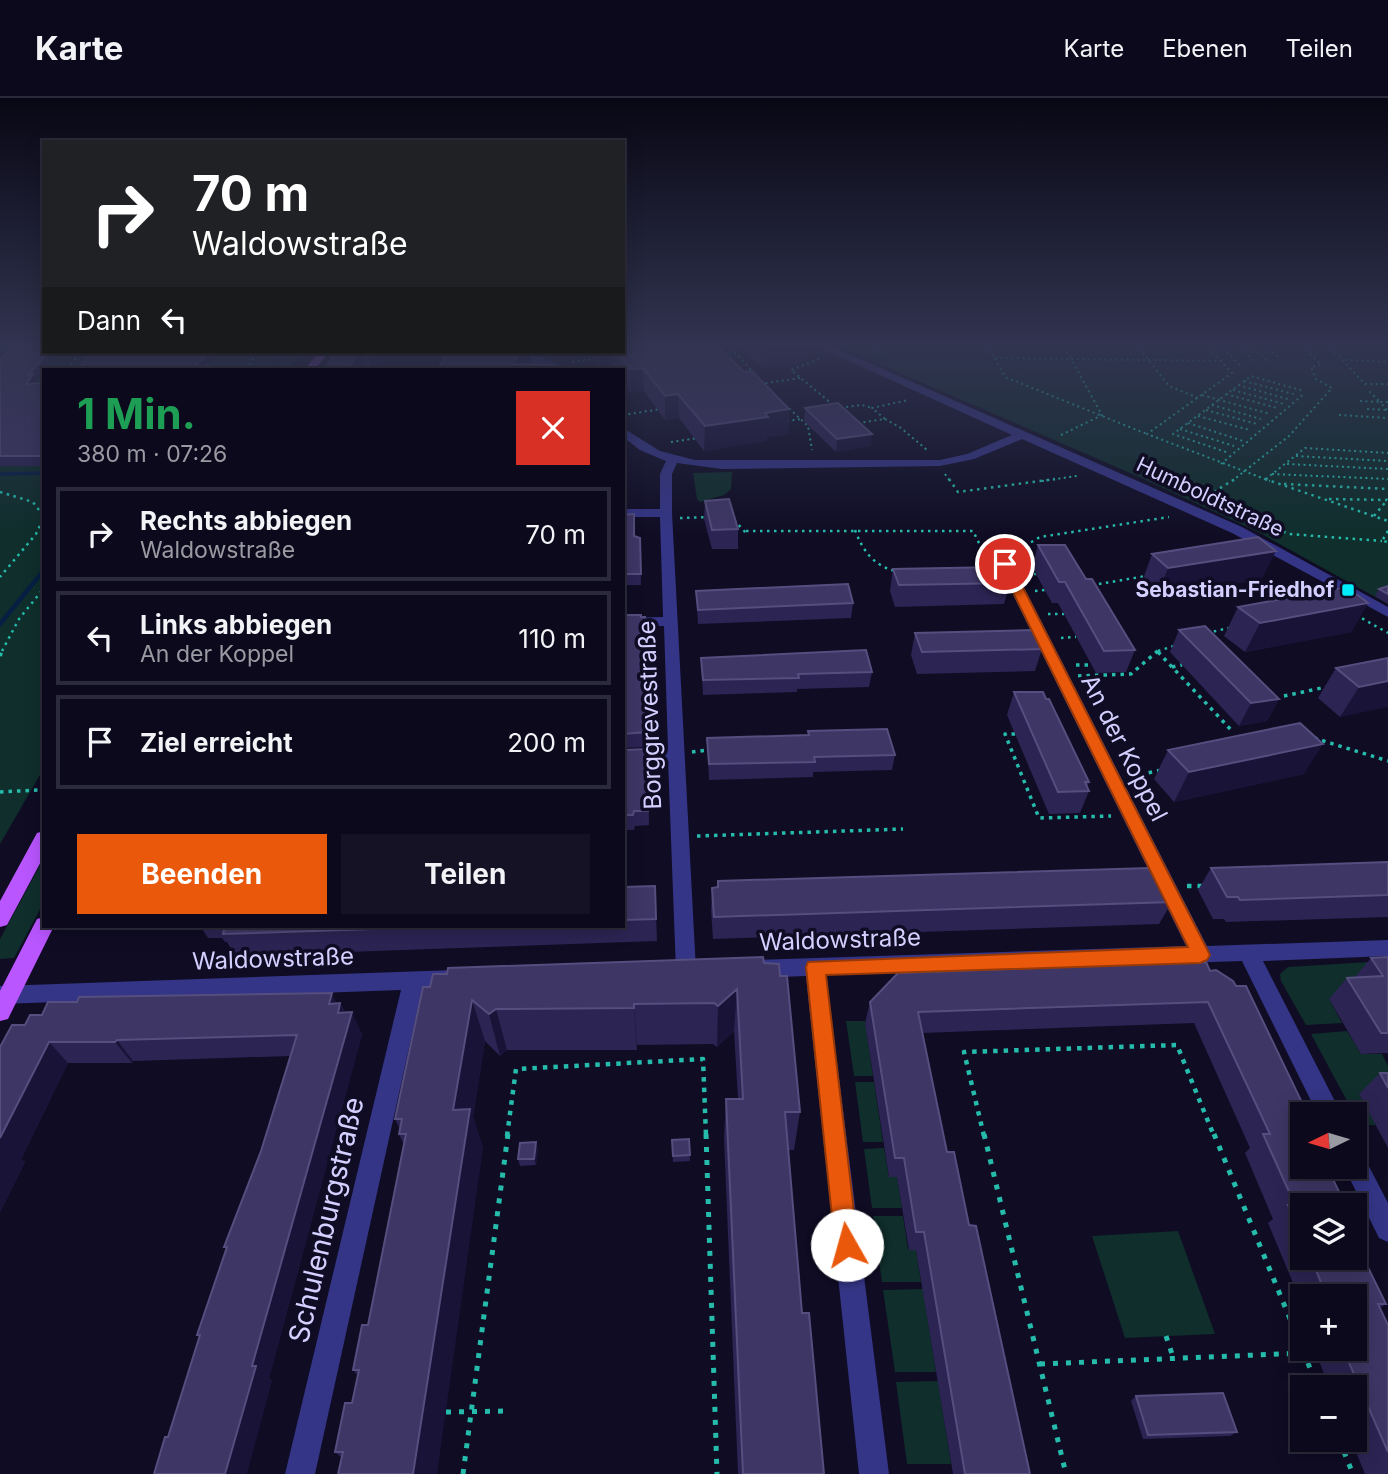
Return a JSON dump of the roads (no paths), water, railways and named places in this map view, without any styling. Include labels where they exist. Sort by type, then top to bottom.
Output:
[{"type":"main road","points":[[0,919],[42,842]]},
{"type":"main road","points":[[3,1000],[42,928]]},
{"type":"street","name":"Humboldtstraße","points":[[964,408],[1237,530],[1388,613]]},
{"type":"street","points":[[625,433],[646,450],[673,459],[714,465],[940,463],[970,457],[1023,434]]},
{"type":"street","name":"Borggrevestraße","points":[[673,459],[666,474],[672,516],[671,621],[683,753],[687,971]]},
{"type":"street","points":[[625,513],[672,516]]},
{"type":"street","name":"An der Koppel","points":[[1010,561],[1200,955]]},
{"type":"street","points":[[625,622],[671,621]]},
{"type":"street","points":[[625,756],[683,753]]},
{"type":"street","name":"Waldowstraße","points":[[730,970],[1388,948]]},
{"type":"street","points":[[1249,954],[1323,1102]]},
{"type":"street","points":[[815,967],[874,1474]]},
{"type":"street","name":"Waldowstraße","points":[[3,1000],[470,978]]},
{"type":"street","name":"Schulenburgstraße","points":[[300,1474],[414,980]]},
{"type":"street","points":[[1363,1180],[1388,1229]]},
{"type":"waterway","points":[[0,474],[42,473]]},
{"type":"waterway","points":[[0,624],[42,572]]},
{"type":"place","name":"Sebastian-Friedhof","points":[[1348,590]]}]
